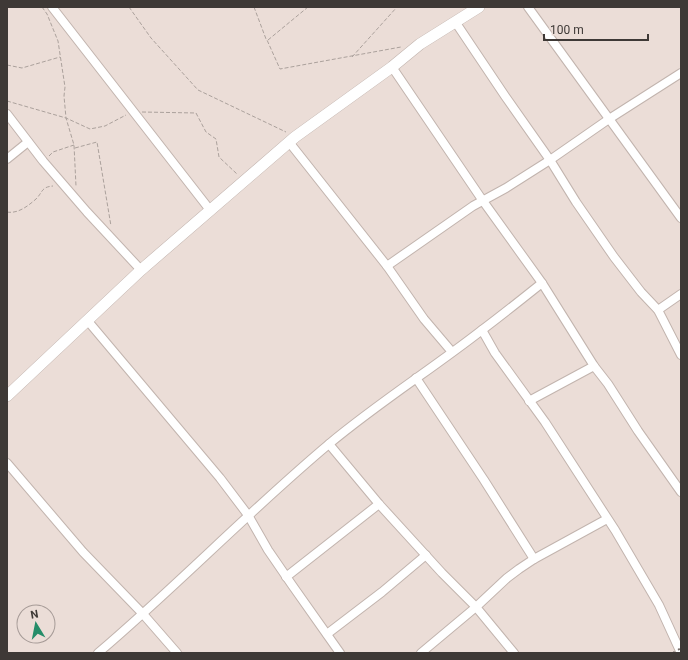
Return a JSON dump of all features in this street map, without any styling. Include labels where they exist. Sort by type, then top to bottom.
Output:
[{"type":"main road","points":[[7,396],[141,270],[292,140],[392,67],[420,44],[456,23],[479,7]]},
{"type":"street","points":[[52,7],[210,210]]},
{"type":"street","points":[[528,7],[681,218]]},
{"type":"street","points":[[456,23],[550,160],[576,202],[614,257],[640,292],[658,310],[681,355]]},
{"type":"street","points":[[392,67],[542,283],[594,366],[608,384],[638,431],[681,492]]},
{"type":"street","points":[[387,266],[483,200],[506,188],[550,160],[609,119],[681,73]]},
{"type":"street","points":[[7,114],[43,161],[141,270]]},
{"type":"street","points":[[292,140],[387,266],[424,319],[452,352]]},
{"type":"street","points":[[7,159],[28,142]]},
{"type":"street","points":[[98,653],[143,614],[248,515],[329,444],[366,414],[482,330],[542,283]]},
{"type":"street","points":[[658,310],[681,294]]},
{"type":"street","points":[[87,320],[220,478],[248,515],[268,550],[340,653]]},
{"type":"street","points":[[482,330],[501,363],[550,429],[607,518],[649,588],[681,653]]},
{"type":"street","points":[[529,401],[594,366]]},
{"type":"street","points":[[416,378],[484,480],[534,559]]},
{"type":"street","points":[[329,444],[379,504],[476,607],[514,653]]},
{"type":"street","points":[[7,463],[83,552],[143,614],[177,653]]},
{"type":"street","points":[[286,577],[379,504]]},
{"type":"street","points":[[421,653],[476,607],[507,578],[534,559],[607,518]]},
{"type":"street","points":[[327,634],[382,592],[426,555]]},
{"type":"path","points":[[42,7],[47,14],[58,41],[65,87],[64,96],[66,118],[74,145],[76,198]]},
{"type":"path","points":[[129,7],[152,38],[198,90],[292,140]]},
{"type":"path","points":[[254,7],[266,39],[268,40],[280,69],[405,47]]},
{"type":"path","points":[[268,40],[308,7]]},
{"type":"path","points":[[352,57],[397,7]]},
{"type":"path","points":[[7,66],[22,68],[60,58]]},
{"type":"path","points":[[7,101],[66,118],[90,129],[105,126],[133,111],[196,113],[206,132],[216,139],[219,157],[245,181]]},
{"type":"path","points":[[43,161],[53,152],[74,145],[75,148],[97,142],[111,225]]},
{"type":"path","points":[[7,212],[13,213],[24,208],[37,198],[41,191],[48,186],[64,185]]},
{"type":"railway","points":[[673,653],[681,648]]}]
